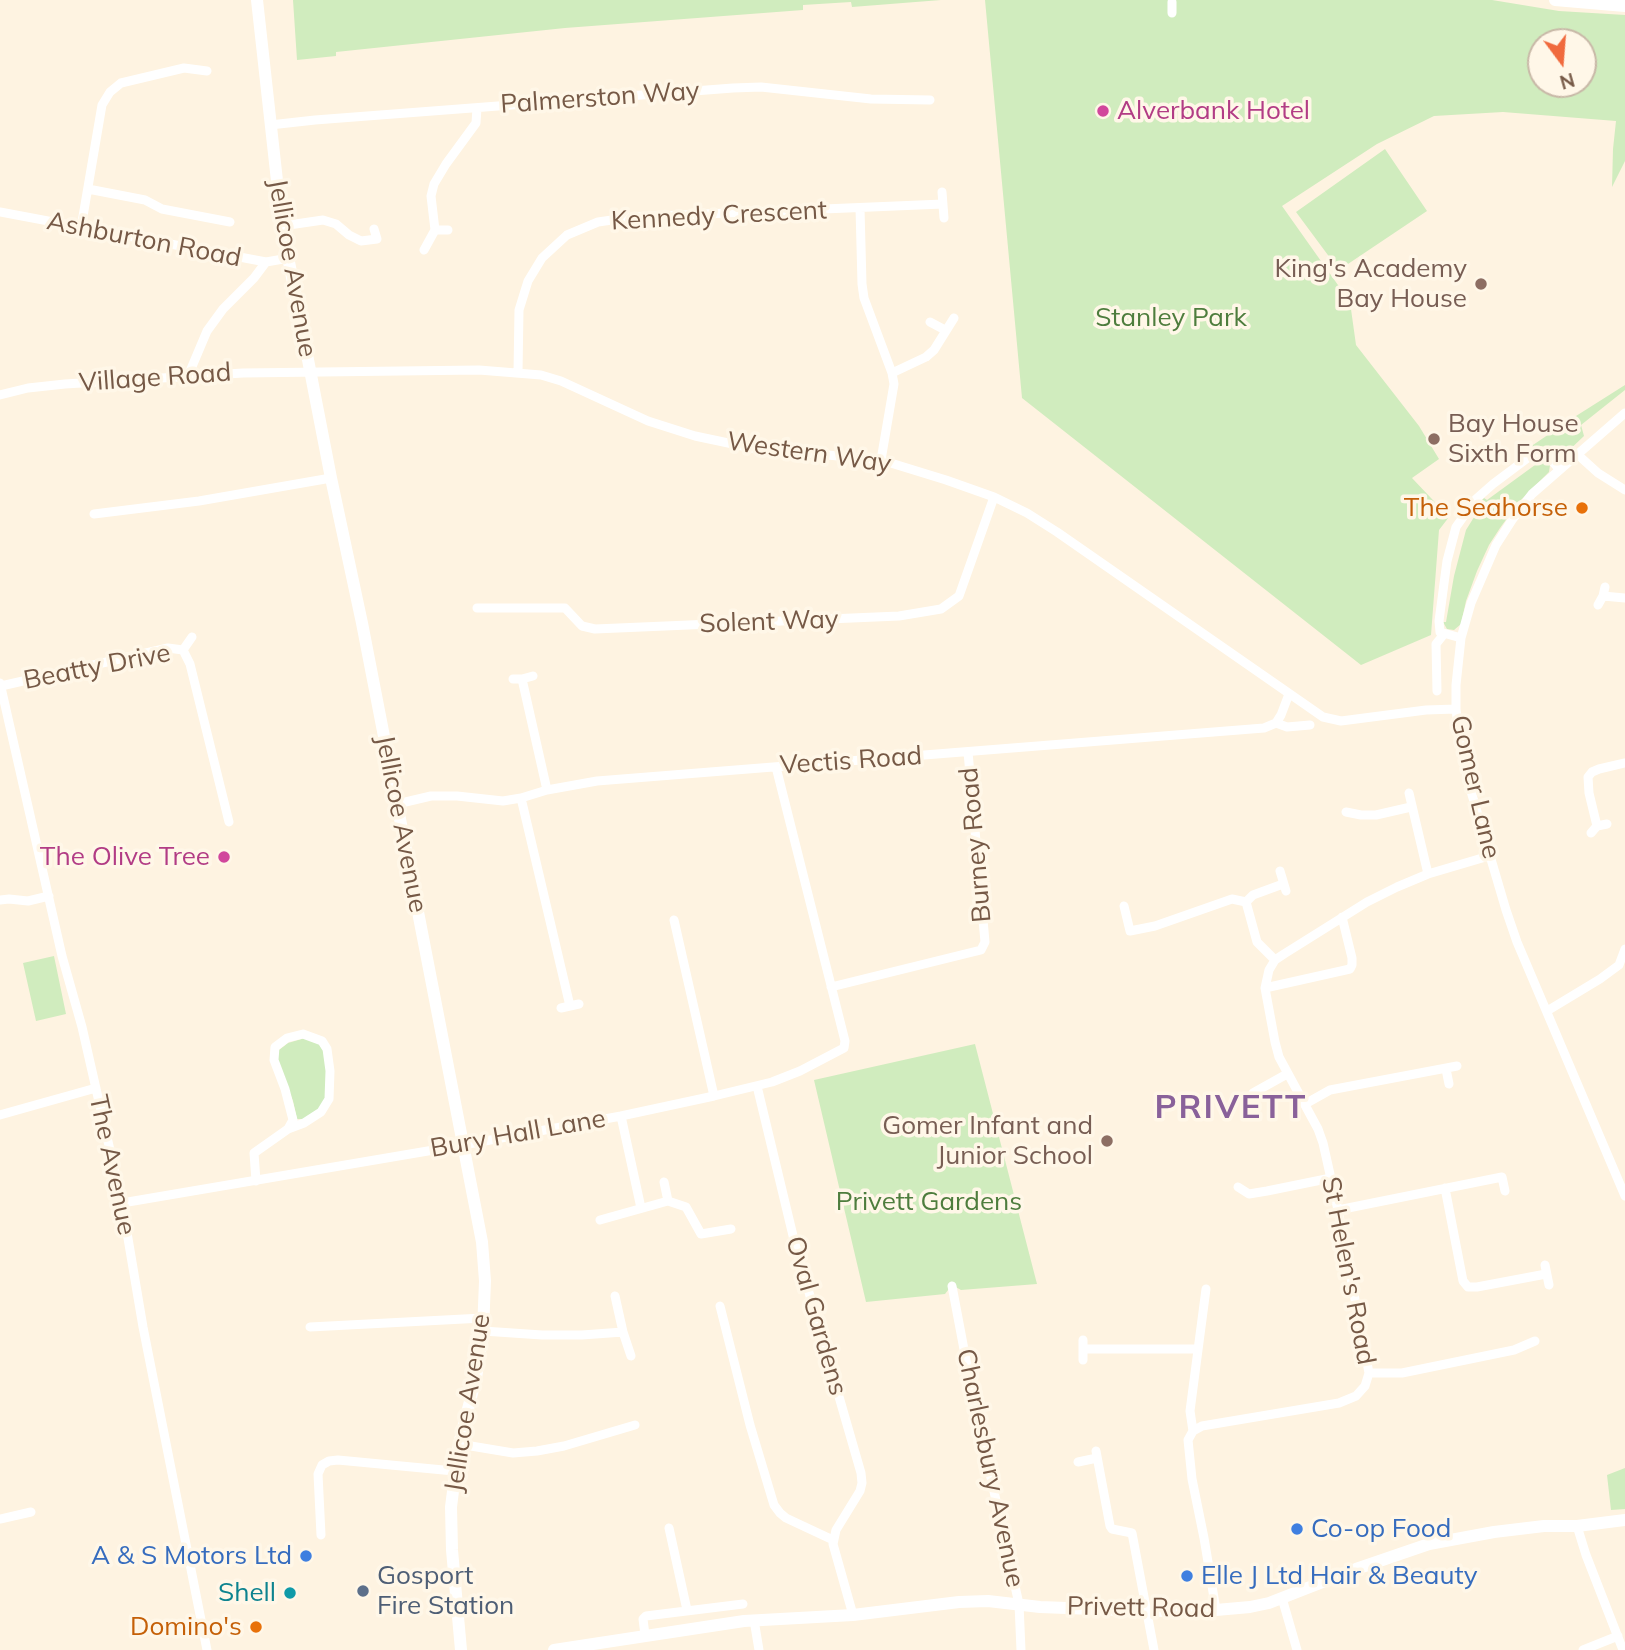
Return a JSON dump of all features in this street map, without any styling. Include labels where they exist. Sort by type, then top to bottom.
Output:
[{"type":"street","name":"Jellicoe Avenue","points":[[257,0],[282,226],[482,1242],[485,1282],[483,1324],[475,1378],[454,1471],[451,1507],[461,1650]]},
{"type":"street","points":[[1555,0],[1625,6]]},
{"type":"street","points":[[1172,2],[1172,13]]},
{"type":"street","points":[[81,228],[102,105],[110,92],[121,83],[184,68],[206,71]]},
{"type":"street","name":"Palmerston Way","points":[[270,125],[649,94],[761,88],[871,99],[930,100]]},
{"type":"street","points":[[424,250],[435,230],[431,196],[434,184],[475,123],[477,108]]},
{"type":"street","points":[[88,189],[145,200],[162,209],[230,222]]},
{"type":"street","points":[[942,192],[944,218]]},
{"type":"street","name":"Kennedy Crescent","points":[[518,372],[519,310],[528,281],[542,258],[567,235],[598,222],[633,217],[943,204]]},
{"type":"street","name":"Kennedy Crescent","points":[[860,208],[861,281],[864,298],[894,384],[881,460]]},
{"type":"street","name":"Ashburton Road","points":[[0,212],[266,262],[289,258]]},
{"type":"street","points":[[282,226],[323,220],[336,224],[349,236],[361,241],[377,239],[374,229]]},
{"type":"street","points":[[435,230],[448,230]]},
{"type":"street","points":[[188,376],[207,331],[223,309],[266,262]]},
{"type":"street","points":[[892,373],[926,357],[954,318]]},
{"type":"street","points":[[930,322],[945,330]]},
{"type":"street","name":"Western Way","points":[[311,372],[479,370],[541,375],[649,421],[695,436],[752,447],[881,460],[994,497],[1027,513],[1323,717],[1341,721],[1426,710],[1456,709]]},
{"type":"street","name":"Village Road","points":[[0,395],[28,388],[65,384],[243,373],[311,372]]},
{"type":"street","name":"Gomer Lane","points":[[1625,413],[1532,494],[1496,545],[1471,603],[1461,638],[1456,685],[1460,744],[1470,788],[1517,942],[1625,1196]]},
{"type":"street","points":[[1461,638],[1440,632],[1439,621],[1447,561],[1456,527],[1476,499],[1534,454],[1547,455],[1559,469]]},
{"type":"street","points":[[1577,454],[1598,473],[1625,490]]},
{"type":"street","points":[[94,514],[198,501],[331,478]]},
{"type":"street","name":"Solent Way","points":[[477,608],[565,608],[582,626],[595,629],[899,616],[941,610],[959,596],[994,497]]},
{"type":"street","points":[[1602,596],[1625,598]]},
{"type":"street","points":[[1437,691],[1436,644],[1444,634]]},
{"type":"street","points":[[183,650],[192,637]]},
{"type":"street","name":"Beatty Drive","points":[[0,685],[168,648],[183,650],[190,664],[229,822]]},
{"type":"street","points":[[533,676],[518,679],[547,790]]},
{"type":"street","name":"The Avenue","points":[[0,685],[121,1203],[207,1650]]},
{"type":"street","points":[[1276,723],[1289,694]]},
{"type":"street","name":"Vectis Road","points":[[397,804],[431,796],[503,801],[597,781],[1264,728],[1276,723],[1287,727],[1310,725]]},
{"type":"street","name":"Burney Road","points":[[831,987],[981,950],[985,942],[968,752]]},
{"type":"street","points":[[1598,828],[1588,777],[1599,769],[1625,764]]},
{"type":"street","points":[[776,767],[831,987]]},
{"type":"street","points":[[1409,793],[1427,874]]},
{"type":"street","points":[[521,798],[570,1006]]},
{"type":"street","points":[[1346,812],[1376,815],[1411,807]]},
{"type":"street","points":[[1342,917],[1352,958],[1352,965],[1348,970],[1265,988],[1269,970],[1275,960],[1342,917],[1427,874],[1489,856]]},
{"type":"street","points":[[1246,902],[1253,895],[1284,887],[1280,871]]},
{"type":"street","points":[[0,900],[28,901],[49,896]]},
{"type":"street","points":[[1124,906],[1130,931],[1155,926],[1232,899],[1246,902]]},
{"type":"street","points":[[1246,902],[1257,942],[1275,960]]},
{"type":"street","points":[[674,920],[714,1096]]},
{"type":"street","points":[[1547,1011],[1622,967],[1625,948]]},
{"type":"street","name":"Bury Hall Lane","points":[[121,1203],[621,1116],[757,1086],[800,1071],[844,1048],[845,1041],[831,987]]},
{"type":"street","name":"St Helen's Road","points":[[1193,1431],[1202,1426],[1339,1404],[1356,1396],[1365,1386],[1369,1373],[1323,1143],[1279,1057],[1265,988]]},
{"type":"street","points":[[256,1181],[254,1153],[288,1129],[321,1112],[329,1099],[330,1071],[327,1049],[322,1041],[303,1034],[287,1038],[275,1047],[274,1060],[293,1120],[288,1129]]},
{"type":"street","points":[[1305,1104],[1330,1090],[1457,1066]]},
{"type":"street","points":[[1446,1069],[1449,1084]]},
{"type":"street","points":[[1253,1093],[1287,1074]]},
{"type":"street","name":"Oval Gardens","points":[[757,1086],[795,1244],[862,1479],[860,1492],[833,1539]]},
{"type":"street","points":[[0,1115],[96,1088]]},
{"type":"street","points":[[621,1116],[641,1208]]},
{"type":"street","points":[[1338,1210],[1502,1177],[1505,1191]]},
{"type":"street","points":[[1238,1187],[1249,1194],[1331,1178]]},
{"type":"street","points":[[664,1182],[668,1201]]},
{"type":"street","points":[[1445,1188],[1463,1281],[1468,1287],[1546,1270],[1549,1286]]},
{"type":"street","points":[[600,1220],[668,1201],[686,1207],[701,1234],[731,1229]]},
{"type":"street","name":"Charlesbury Avenue","points":[[952,1286],[973,1396],[1019,1604],[1021,1650]]},
{"type":"street","points":[[1202,1294],[1190,1411],[1193,1431],[1188,1440],[1192,1479],[1216,1611]]},
{"type":"street","points":[[615,1296],[631,1356]]},
{"type":"street","points":[[720,1306],[750,1425],[774,1505],[786,1518],[833,1539],[833,1549],[853,1615]]},
{"type":"street","points":[[310,1327],[483,1324],[542,1335],[623,1332]]},
{"type":"street","points":[[1369,1373],[1402,1373],[1514,1350],[1535,1341]]},
{"type":"street","points":[[1083,1360],[1083,1345],[1198,1349]]},
{"type":"street","points":[[459,1444],[513,1452],[537,1451],[635,1425]]},
{"type":"street","points":[[1078,1462],[1096,1455],[1110,1526],[1112,1529],[1132,1532],[1154,1650]]},
{"type":"street","points":[[321,1535],[317,1480],[320,1468],[326,1462],[338,1460],[454,1471]]},
{"type":"street","points":[[0,1519],[31,1513]]},
{"type":"street","name":"Privett Road","points":[[554,1650],[619,1645],[645,1635],[754,1620],[853,1615],[959,1601],[1146,1611],[1216,1611],[1250,1607],[1269,1603],[1429,1544],[1494,1531],[1625,1520]]},
{"type":"street","points":[[1577,1526],[1623,1650]]},
{"type":"street","points":[[670,1527],[687,1611]]},
{"type":"street","points":[[1282,1598],[1297,1650]]},
{"type":"street","points":[[645,1635],[644,1616],[743,1604]]},
{"type":"street","points":[[754,1620],[759,1650]]},
{"type":"street","points":[[1583,1650],[1618,1636]]},
{"type":"green space","points":[[293,0],[941,0],[852,7],[851,2],[803,5],[803,10],[565,28],[336,52],[336,56],[297,60]]},
{"type":"green space","name":"Stanley Park","points":[[985,0],[1492,0],[1559,11],[1625,15],[1625,161],[1612,187],[1616,121],[1503,112],[1434,116],[1377,144],[1282,206],[1350,302],[1356,345],[1419,426],[1439,459],[1412,478],[1449,517],[1439,530],[1431,635],[1361,665],[1022,398]]},
{"type":"green space","points":[[1385,149],[1427,211],[1339,270],[1296,212]]},
{"type":"green space","points":[[1625,385],[1625,390],[1581,425],[1584,436],[1563,456],[1556,456],[1548,447],[1527,449],[1576,416]]},
{"type":"green space","points":[[1538,458],[1547,459],[1549,472],[1519,502],[1500,528],[1477,571],[1461,624],[1454,630],[1447,629],[1443,622],[1446,622],[1466,530],[1476,514],[1473,511],[1484,498],[1487,500],[1535,465]]},
{"type":"green space","points":[[54,956],[66,1014],[36,1021],[23,963]]},
{"type":"green space","points":[[305,1038],[318,1043],[324,1051],[326,1097],[321,1108],[304,1119],[297,1119],[277,1061],[279,1050],[288,1043]]},
{"type":"green space","name":"Privett Gardens","points":[[975,1044],[1037,1284],[961,1290],[952,1285],[945,1294],[866,1302],[814,1080]]},
{"type":"green space","points":[[1625,1468],[1625,1509],[1611,1510],[1607,1475]]},
{"type":"place","name":"Alverbank Hotel","points":[[1103,111]]},
{"type":"place","name":"King's Academy Bay House","points":[[1481,284]]},
{"type":"place","name":"Bay House Sixth Form","points":[[1434,439]]},
{"type":"place","name":"The Seahorse","points":[[1582,508]]},
{"type":"place","name":"The Olive Tree","points":[[224,857]]},
{"type":"place","name":"Gomer Infant and Junior School","points":[[1107,1141]]},
{"type":"place","name":"Co-op Food","points":[[1297,1529]]},
{"type":"place","name":"A & S Motors Ltd","points":[[306,1556]]},
{"type":"place","name":"Elle J Ltd Hair & Beauty","points":[[1187,1576]]},
{"type":"place","name":"Gosport Fire Station","points":[[363,1591]]},
{"type":"place","name":"Shell","points":[[290,1593]]},
{"type":"place","name":"Domino's","points":[[256,1627]]},
{"type":"district","name":"PRIVETT","points":[[1231,1108]]}]
